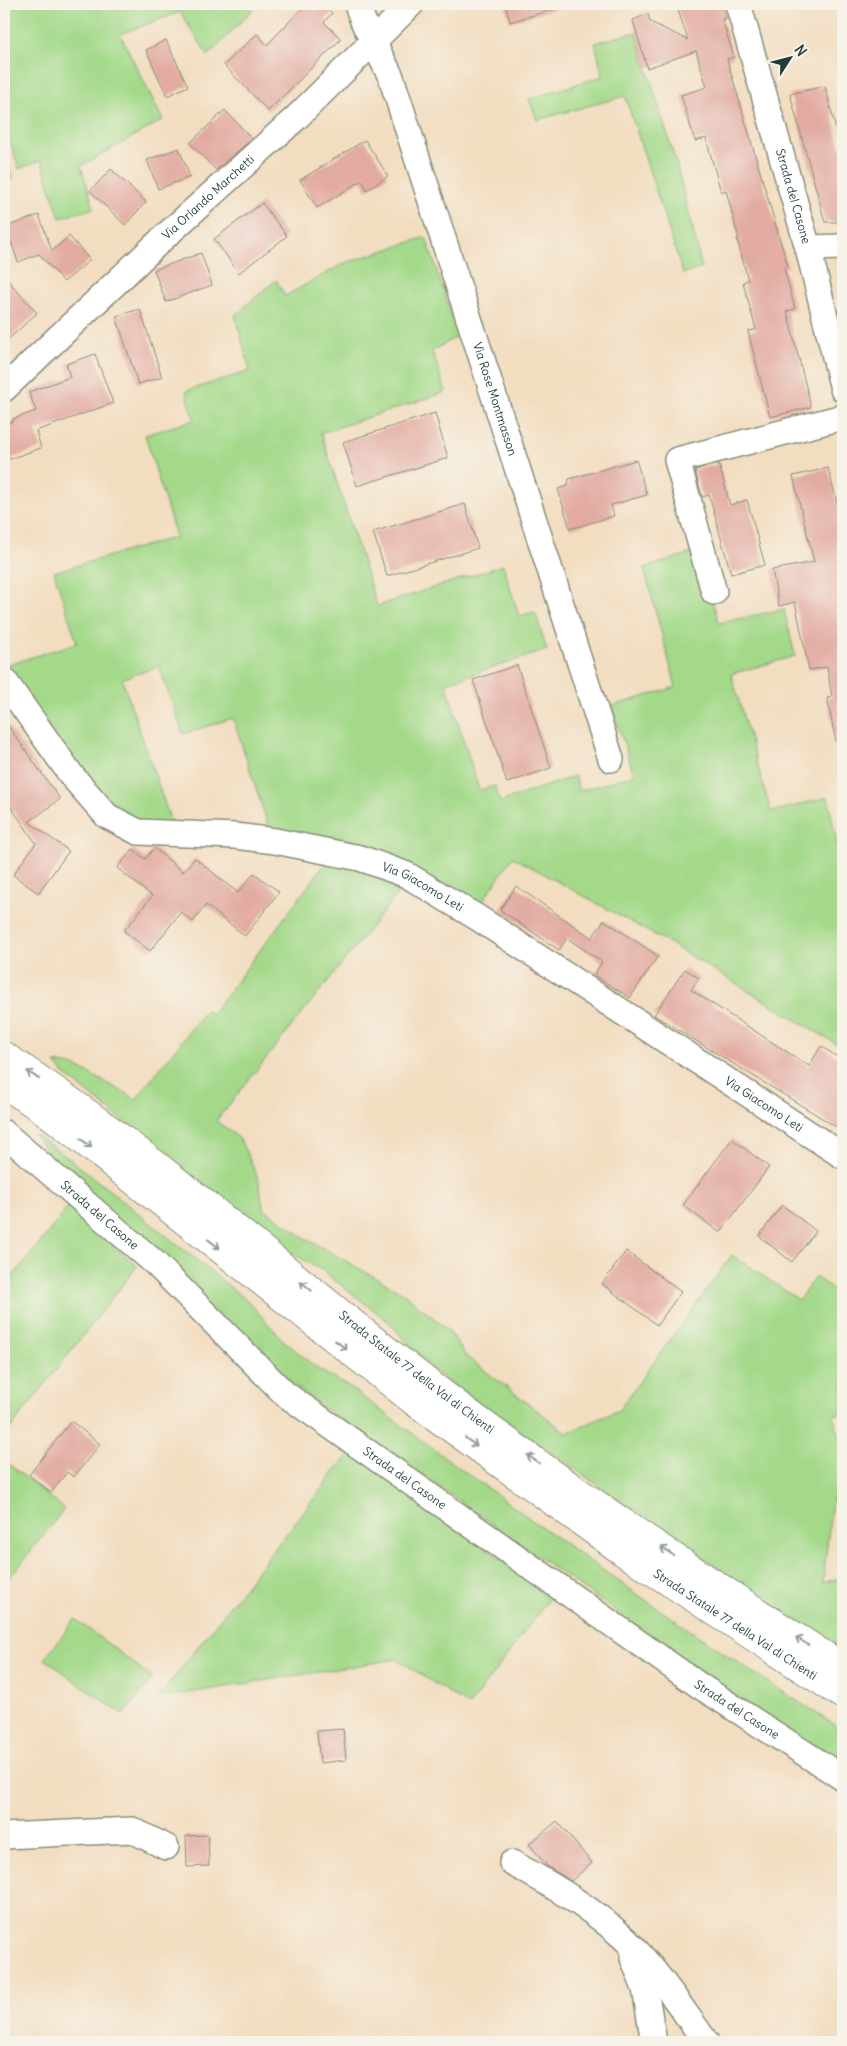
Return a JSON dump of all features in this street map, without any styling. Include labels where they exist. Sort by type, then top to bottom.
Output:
[{"type":"highway","name":"Strada Statale 77 della Val di Chienti","points":[[4,1056],[62,1094],[362,1332],[505,1440],[640,1533],[843,1667]]},
{"type":"highway","name":"Strada Statale 77 della Val di Chienti","points":[[4,1084],[48,1113],[415,1402],[622,1551],[843,1695]]},
{"type":"street","name":"Via Rose Montmasson","points":[[357,4],[392,78],[612,759]]},
{"type":"street","name":"Via Orlando Marchetti","points":[[4,389],[161,240],[297,117],[410,4]]},
{"type":"street","name":"Strada del Casone","points":[[738,4],[808,248],[843,389]]},
{"type":"street","points":[[808,248],[843,247]]},
{"type":"street","points":[[714,592],[676,460],[843,417]]},
{"type":"street","name":"Via Giacomo Leti","points":[[4,680],[72,776],[107,816],[138,832],[235,836],[268,840],[360,858],[407,875],[471,914],[843,1156]]},
{"type":"street","name":"Strada del Casone","points":[[4,1133],[155,1263],[285,1394],[700,1686],[843,1778]]},
{"type":"street","points":[[4,1836],[132,1830],[166,1847]]},
{"type":"street","points":[[512,1863],[588,1909],[625,1940],[648,1963],[706,2042]]},
{"type":"street","points":[[625,1940],[645,1989],[654,2042]]},
{"type":"green space","points":[[4,4],[258,4],[208,56],[180,12],[120,34],[163,120],[81,166],[94,208],[60,218],[41,160],[19,169],[8,134],[4,135]]},
{"type":"green space","points":[[636,32],[677,166],[702,268],[683,274],[625,96],[537,120],[529,99],[603,76],[595,43]]},
{"type":"green space","points":[[4,153],[13,179],[4,183]]},
{"type":"green space","points":[[426,237],[458,336],[432,351],[446,392],[321,433],[377,606],[503,565],[519,616],[535,612],[547,650],[446,683],[479,790],[495,786],[500,802],[575,776],[579,791],[634,775],[612,706],[676,687],[644,568],[698,551],[719,623],[784,609],[795,656],[731,674],[771,812],[828,797],[843,876],[843,1048],[669,943],[513,857],[477,909],[270,831],[233,718],[183,734],[159,666],[122,679],[172,825],[142,824],[112,808],[76,768],[7,665],[77,643],[54,572],[176,537],[145,435],[194,420],[186,391],[250,371],[235,315],[276,280],[285,296],[345,263]]},
{"type":"green space","points":[[330,857],[407,882],[216,1121],[239,1138],[259,1181],[263,1208],[305,1238],[405,1294],[449,1331],[467,1357],[567,1433],[619,1410],[732,1255],[799,1300],[815,1277],[843,1296],[843,1412],[833,1416],[843,1446],[843,1490],[832,1500],[823,1583],[843,1577],[843,1651],[778,1610],[432,1370],[389,1322],[320,1269],[277,1245],[64,1074],[55,1063],[75,1066],[136,1099],[206,1010],[212,1014]]},
{"type":"green space","points":[[34,1134],[69,1158],[249,1302],[282,1339],[319,1370],[349,1387],[532,1520],[655,1606],[843,1730],[843,1764],[754,1709],[374,1441],[324,1409],[280,1374],[59,1168]]},
{"type":"green space","points":[[69,1206],[137,1266],[4,1437],[4,1288]]},
{"type":"green space","points":[[351,1451],[552,1595],[469,1706],[397,1659],[158,1698]]},
{"type":"green space","points":[[4,1460],[64,1509],[4,1585]]},
{"type":"green space","points":[[75,1619],[153,1678],[123,1715],[45,1659]]},
{"type":"building","points":[[306,4],[322,4],[332,13],[324,22],[341,39],[268,111],[224,65],[257,34],[267,45]]},
{"type":"building","points":[[505,4],[557,4],[558,8],[510,22]]},
{"type":"building","points":[[676,4],[722,4],[726,18],[722,19],[734,57],[727,59],[788,267],[784,268],[795,309],[787,311],[811,407],[770,417],[748,331],[756,330],[743,282],[748,280],[726,190],[721,192],[706,138],[695,141],[681,95],[707,87],[696,51],[647,68],[633,20],[648,14],[650,22],[688,40]]},
{"type":"building","points":[[166,40],[188,86],[167,96],[146,50]]},
{"type":"building","points":[[825,86],[843,157],[843,222],[825,222],[790,94]]},
{"type":"building","points":[[225,110],[252,139],[216,170],[190,143]]},
{"type":"building","points":[[365,140],[388,176],[367,190],[362,180],[317,208],[300,180]]},
{"type":"building","points":[[179,148],[190,177],[158,189],[147,160]]},
{"type":"building","points":[[111,169],[146,202],[125,225],[90,191]]},
{"type":"building","points":[[262,203],[287,236],[239,273],[214,239]]},
{"type":"building","points":[[39,215],[52,251],[69,236],[90,260],[64,282],[39,254],[18,262],[6,227]]},
{"type":"building","points":[[201,253],[212,285],[166,302],[154,270]]},
{"type":"building","points":[[4,276],[37,313],[4,343]]},
{"type":"building","points":[[140,309],[162,377],[138,384],[116,316]]},
{"type":"building","points":[[95,354],[113,403],[36,431],[41,448],[4,461],[4,425],[14,421],[13,419],[36,411],[29,392],[70,377],[66,364]]},
{"type":"building","points":[[435,413],[448,458],[357,486],[343,442]]},
{"type":"building","points":[[636,460],[647,495],[611,505],[614,516],[570,529],[558,489],[568,486],[569,479]]},
{"type":"building","points":[[719,464],[730,505],[747,500],[765,565],[731,574],[709,495],[702,497],[695,470]]},
{"type":"building","points":[[828,468],[843,526],[843,592],[839,593],[843,614],[843,742],[836,742],[827,698],[832,697],[827,667],[809,670],[795,602],[779,606],[772,570],[814,562],[793,476]]},
{"type":"building","points":[[465,504],[478,548],[387,576],[373,532]]},
{"type":"building","points":[[517,665],[551,768],[507,783],[473,680]]},
{"type":"building","points":[[4,720],[60,799],[29,822],[69,851],[38,893],[13,875],[36,843],[4,797]]},
{"type":"building","points":[[154,848],[183,872],[195,858],[238,893],[254,873],[279,892],[245,936],[206,905],[193,922],[181,912],[150,951],[124,931],[152,896],[117,868],[133,849],[145,859]]},
{"type":"building","points":[[516,886],[592,938],[604,920],[658,956],[630,998],[594,975],[602,962],[567,938],[559,950],[500,910]]},
{"type":"building","points":[[685,969],[699,978],[691,990],[809,1066],[821,1046],[843,1061],[843,1131],[654,1015]]},
{"type":"building","points":[[732,1139],[769,1167],[720,1233],[683,1205]]},
{"type":"building","points":[[782,1205],[816,1231],[792,1262],[759,1236]]},
{"type":"building","points":[[626,1251],[681,1292],[657,1325],[602,1284]]},
{"type":"building","points":[[71,1421],[100,1444],[74,1477],[67,1472],[51,1493],[29,1475]]},
{"type":"building","points":[[343,1729],[346,1760],[320,1763],[317,1731]]},
{"type":"building","points":[[557,1821],[592,1863],[571,1881],[548,1867],[529,1844]]},
{"type":"building","points":[[208,1835],[209,1866],[187,1867],[186,1836]]}]
